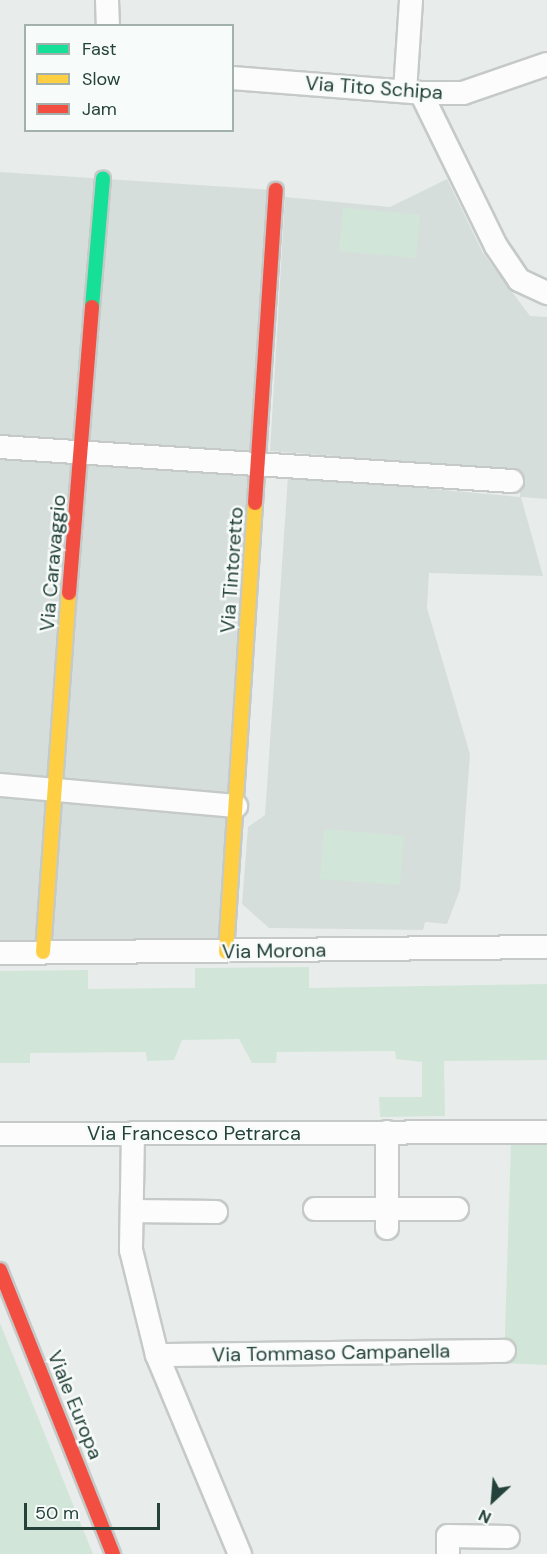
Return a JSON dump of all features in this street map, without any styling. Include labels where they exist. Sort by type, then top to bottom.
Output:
[{"type":"street","points":[[107,0],[108,24]]},
{"type":"street","points":[[411,0],[413,92],[496,246],[519,280],[547,292]]},
{"type":"street","name":"Via Tito Schipa","points":[[234,78],[413,92],[463,93],[547,64]]},
{"type":"street","name":"Via Caravaggio","points":[[43,951],[53,789],[103,178]]},
{"type":"street","name":"Via Tintoretto","points":[[226,952],[276,190]]},
{"type":"street","points":[[0,447],[512,481]]},
{"type":"street","points":[[0,785],[236,806]]},
{"type":"street","name":"Via Morona","points":[[0,953],[547,947]]},
{"type":"street","points":[[387,1132],[388,1218]]},
{"type":"street","name":"Via Francesco Petrarca","points":[[0,1134],[547,1132]]},
{"type":"street","points":[[133,1133],[131,1250],[158,1355],[240,1554]]},
{"type":"street","points":[[315,1209],[388,1218],[457,1209]]},
{"type":"street","points":[[132,1211],[216,1212]]},
{"type":"street","name":"Viale Europa","points":[[0,1270],[113,1554]]},
{"type":"street","name":"Via Tommaso Campanella","points":[[158,1355],[504,1351]]},
{"type":"street","points":[[448,1554],[448,1536],[508,1537]]},
{"type":"shaded area","points":[[0,172],[274,190],[221,945],[0,940]]},
{"type":"shaded area","points":[[447,179],[483,253],[530,316],[547,317],[547,499],[521,497],[543,576],[429,573],[427,608],[470,754],[460,890],[447,924],[425,922],[423,930],[269,928],[242,904],[248,827],[265,815],[288,476],[520,497],[521,471],[270,451],[285,197],[390,207]]},
{"type":"green space","points":[[343,208],[420,215],[416,258],[339,251]]},
{"type":"green space","points":[[324,829],[404,836],[400,885],[320,879]]},
{"type":"green space","points":[[309,967],[309,988],[547,984],[547,1060],[444,1061],[445,1116],[380,1117],[379,1097],[422,1097],[422,1062],[396,1059],[395,1051],[277,1052],[276,1063],[252,1063],[239,1039],[182,1040],[174,1060],[147,1061],[146,1052],[30,1053],[30,1063],[0,1063],[0,971],[88,970],[88,989],[195,988],[195,968]]},
{"type":"green space","points":[[547,1141],[547,1365],[504,1363],[511,1142]]},
{"type":"green space","points":[[0,1323],[23,1380],[93,1554],[0,1554]]},
{"type":"traffic: fast","points":[[92,307],[103,178]]},
{"type":"traffic: slow","points":[[226,952],[255,503]]},
{"type":"traffic: slow","points":[[43,952],[69,593]]},
{"type":"traffic: jam","points":[[255,503],[276,190]]},
{"type":"traffic: jam","points":[[69,593],[92,307]]},
{"type":"traffic: jam","points":[[0,1270],[113,1554]]}]
